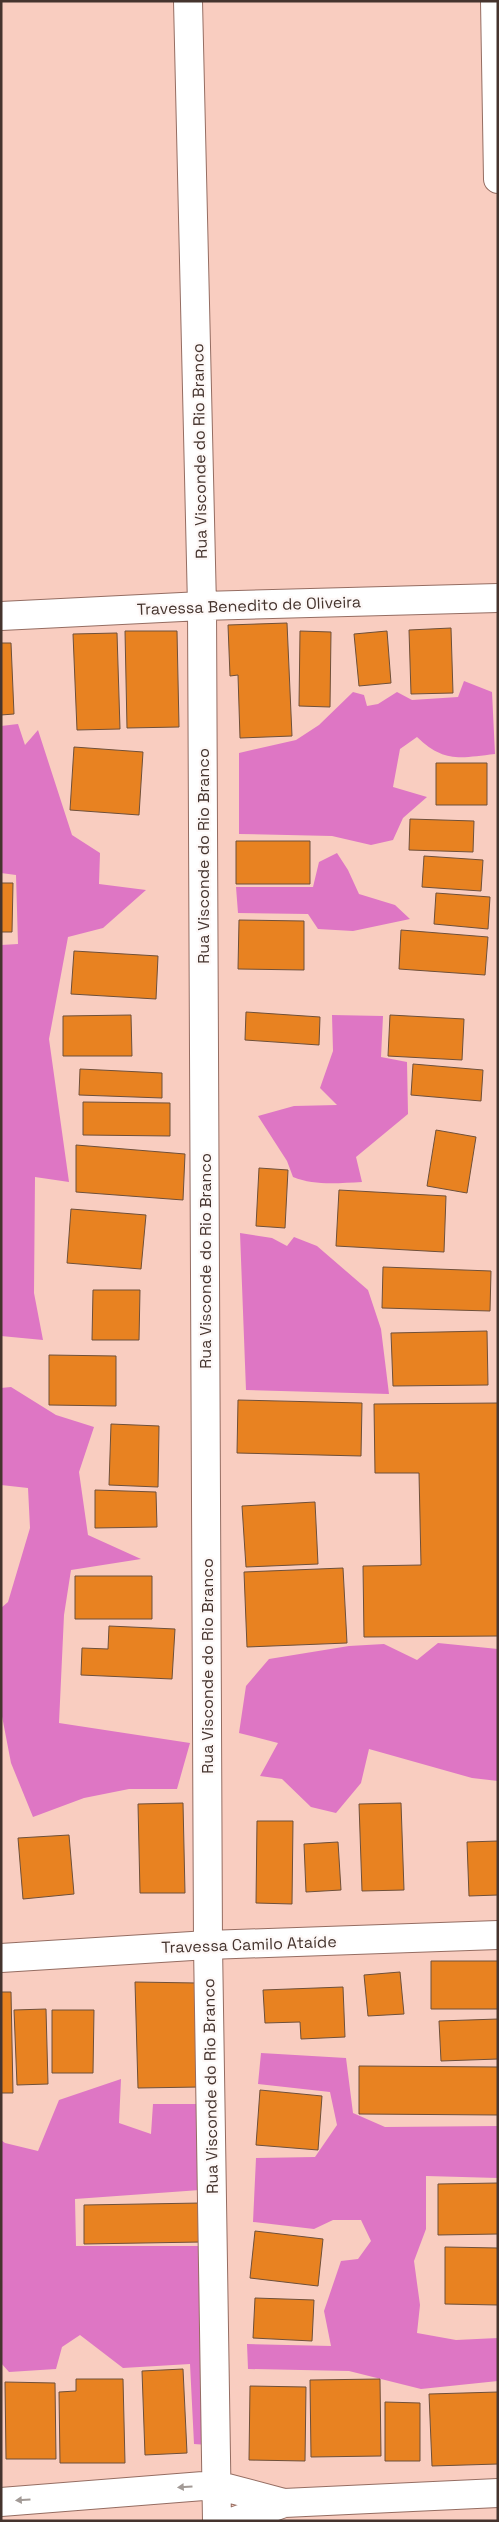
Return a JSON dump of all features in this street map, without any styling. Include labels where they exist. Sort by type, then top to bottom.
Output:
[{"type":"street","name":"Rua Visconde do Rio Branco","points":[[188,1],[202,606],[208,1945],[217,2521]]},
{"type":"street","points":[[495,1],[498,179]]},
{"type":"street","name":"Travessa Benedito de Oliveira","points":[[1,616],[202,606],[498,598]]},
{"type":"street","name":"Travessa Camilo Ataíde","points":[[1,1958],[208,1945],[498,1935]]},
{"type":"street","points":[[1,2502],[216,2485],[284,2503],[498,2493]]},
{"type":"street","points":[[236,2521],[284,2503]]},
{"type":"shaded area","points":[[464,681],[492,692],[495,754],[453,757],[436,751],[417,737],[400,749],[393,787],[427,797],[403,818],[393,840],[371,845],[332,836],[239,834],[239,753],[296,740],[319,725],[353,692],[364,695],[367,706],[378,704],[397,692],[412,700],[458,697]]},
{"type":"shaded area","points":[[18,724],[25,745],[38,730],[72,835],[100,853],[99,884],[146,890],[103,928],[68,937],[49,1039],[69,1182],[35,1177],[34,1293],[43,1340],[1,1336],[1,945],[18,944],[16,875],[1,873],[1,726]]},
{"type":"shaded area","points":[[337,853],[348,870],[359,894],[395,905],[410,919],[353,931],[318,929],[308,914],[238,913],[236,887],[313,887],[319,862]]},
{"type":"shaded area","points":[[332,1015],[383,1016],[381,1057],[407,1062],[408,1114],[356,1157],[362,1182],[318,1183],[293,1177],[287,1161],[258,1116],[294,1106],[337,1105],[320,1088],[333,1051]]},
{"type":"shaded area","points":[[240,1233],[272,1238],[287,1246],[294,1237],[317,1246],[368,1290],[381,1329],[389,1394],[246,1390]]},
{"type":"shaded area","points":[[11,1387],[56,1415],[94,1427],[79,1472],[88,1535],[141,1559],[71,1570],[64,1615],[59,1723],[190,1743],[177,1789],[129,1789],[84,1798],[33,1817],[11,1763],[1,1711],[1,1608],[8,1602],[30,1528],[28,1488],[1,1485],[1,1388]]},
{"type":"shaded area","points":[[438,1643],[498,1649],[498,1781],[472,1778],[369,1749],[361,1783],[336,1813],[311,1807],[282,1779],[260,1776],[278,1743],[239,1733],[246,1686],[269,1659],[349,1646],[384,1644],[417,1660]]},
{"type":"shaded area","points":[[261,2053],[346,2058],[353,2113],[385,2127],[498,2126],[498,2178],[426,2176],[426,2229],[414,2261],[420,2305],[417,2333],[456,2340],[498,2338],[498,2381],[421,2389],[349,2371],[248,2369],[247,2344],[331,2346],[324,2311],[341,2261],[358,2259],[371,2241],[361,2220],[333,2220],[314,2229],[253,2222],[256,2158],[315,2157],[337,2125],[330,2092],[258,2084]]},
{"type":"shaded area","points":[[121,2079],[119,2123],[151,2134],[153,2104],[196,2104],[200,2190],[75,2199],[76,2246],[202,2246],[208,2445],[194,2444],[190,2364],[123,2368],[80,2335],[62,2347],[56,2369],[9,2372],[1,2363],[1,2140],[5,2143],[38,2151],[59,2100]]},
{"type":"building","points":[[287,623],[292,736],[240,738],[238,675],[230,676],[228,625]]},
{"type":"building","points":[[451,628],[453,693],[411,694],[409,630]]},
{"type":"building","points":[[125,631],[177,631],[179,727],[127,728]]},
{"type":"building","points":[[300,631],[331,632],[330,707],[299,706]]},
{"type":"building","points":[[387,631],[391,683],[359,686],[354,634]]},
{"type":"building","points":[[117,633],[120,729],[77,730],[73,634]]},
{"type":"building","points":[[1,643],[11,643],[14,714],[1,715]]},
{"type":"building","points":[[74,747],[143,752],[139,815],[70,810]]},
{"type":"building","points":[[436,763],[487,763],[487,805],[436,805]]},
{"type":"building","points":[[410,819],[474,821],[473,852],[409,850]]},
{"type":"building","points":[[236,841],[310,841],[310,884],[236,884]]},
{"type":"building","points":[[424,856],[483,860],[481,891],[422,887]]},
{"type":"building","points":[[1,883],[13,883],[12,932],[1,932]]},
{"type":"building","points":[[436,893],[490,897],[488,929],[434,924]]},
{"type":"building","points":[[239,920],[304,921],[304,970],[238,969]]},
{"type":"building","points":[[401,930],[488,937],[485,975],[399,969]]},
{"type":"building","points":[[74,951],[158,956],[156,999],[71,994]]},
{"type":"building","points":[[246,1012],[320,1017],[319,1045],[245,1040]]},
{"type":"building","points":[[131,1015],[132,1056],[63,1056],[63,1016]]},
{"type":"building","points":[[390,1015],[464,1019],[462,1060],[388,1056]]},
{"type":"building","points":[[413,1064],[483,1070],[481,1101],[411,1095]]},
{"type":"building","points":[[80,1069],[162,1073],[162,1098],[79,1095]]},
{"type":"building","points":[[83,1102],[170,1103],[170,1136],[83,1135]]},
{"type":"building","points":[[436,1130],[476,1137],[467,1193],[427,1186]]},
{"type":"building","points":[[76,1145],[185,1154],[183,1200],[76,1192]]},
{"type":"building","points":[[259,1168],[288,1170],[285,1228],[256,1226]]},
{"type":"building","points":[[339,1190],[446,1196],[444,1252],[336,1246]]},
{"type":"building","points":[[71,1209],[146,1215],[141,1269],[67,1263]]},
{"type":"building","points":[[383,1267],[491,1271],[490,1311],[382,1308]]},
{"type":"building","points":[[93,1290],[140,1290],[139,1340],[92,1340]]},
{"type":"building","points":[[487,1331],[488,1385],[393,1386],[391,1333]]},
{"type":"building","points":[[49,1355],[116,1356],[116,1406],[49,1405]]},
{"type":"building","points":[[238,1400],[362,1403],[361,1456],[237,1453]]},
{"type":"building","points":[[498,1403],[498,1636],[364,1637],[363,1566],[421,1565],[419,1473],[375,1473],[374,1404]]},
{"type":"building","points":[[111,1424],[159,1426],[158,1487],[109,1485]]},
{"type":"building","points":[[95,1490],[156,1492],[157,1527],[95,1528]]},
{"type":"building","points":[[315,1502],[318,1564],[246,1567],[242,1506]]},
{"type":"building","points":[[343,1568],[347,1643],[247,1647],[244,1572]]},
{"type":"building","points":[[75,1576],[152,1576],[152,1619],[75,1619]]},
{"type":"building","points":[[109,1626],[175,1629],[172,1679],[81,1675],[82,1648],[108,1649]]},
{"type":"building","points":[[183,1803],[185,1893],[140,1893],[138,1804]]},
{"type":"building","points":[[401,1803],[404,1890],[362,1891],[359,1804]]},
{"type":"building","points":[[257,1821],[293,1821],[292,1904],[256,1903]]},
{"type":"building","points":[[69,1835],[74,1894],[23,1899],[18,1838]]},
{"type":"building","points":[[498,1841],[498,1895],[469,1896],[467,1842]]},
{"type":"building","points":[[338,1842],[341,1890],[306,1892],[304,1844]]},
{"type":"building","points":[[431,1961],[498,1961],[498,2009],[431,2009]]},
{"type":"building","points":[[400,1972],[404,2014],[368,2016],[364,1975]]},
{"type":"building","points":[[135,1982],[197,1983],[200,2087],[138,2088]]},
{"type":"building","points":[[343,1987],[345,2037],[301,2039],[300,2022],[265,2023],[263,1990]]},
{"type":"building","points":[[1,1992],[11,1992],[13,2093],[1,2093]]},
{"type":"building","points":[[46,2009],[48,2084],[17,2085],[14,2010]]},
{"type":"building","points":[[52,2010],[94,2010],[93,2073],[52,2073]]},
{"type":"building","points":[[498,2019],[498,2059],[441,2061],[439,2021]]},
{"type":"building","points":[[359,2066],[498,2067],[498,2115],[359,2114]]},
{"type":"building","points":[[260,2090],[322,2096],[318,2150],[256,2145]]},
{"type":"building","points":[[498,2183],[498,2234],[438,2235],[438,2184]]},
{"type":"building","points":[[201,2203],[201,2242],[84,2244],[84,2205]]},
{"type":"building","points":[[255,2231],[323,2239],[318,2286],[250,2278]]},
{"type":"building","points":[[445,2247],[498,2248],[498,2305],[445,2304]]},
{"type":"building","points":[[255,2298],[314,2300],[312,2341],[253,2338]]},
{"type":"building","points":[[183,2369],[187,2453],[145,2455],[142,2371]]},
{"type":"building","points":[[76,2379],[123,2379],[125,2463],[60,2463],[59,2392],[76,2391]]},
{"type":"building","points":[[380,2379],[381,2456],[311,2457],[310,2380]]},
{"type":"building","points":[[5,2382],[55,2383],[56,2459],[6,2459]]},
{"type":"building","points":[[250,2386],[306,2387],[305,2461],[249,2460]]},
{"type":"building","points":[[498,2392],[498,2464],[432,2466],[429,2394]]},
{"type":"building","points":[[385,2402],[420,2403],[420,2461],[385,2461]]}]
